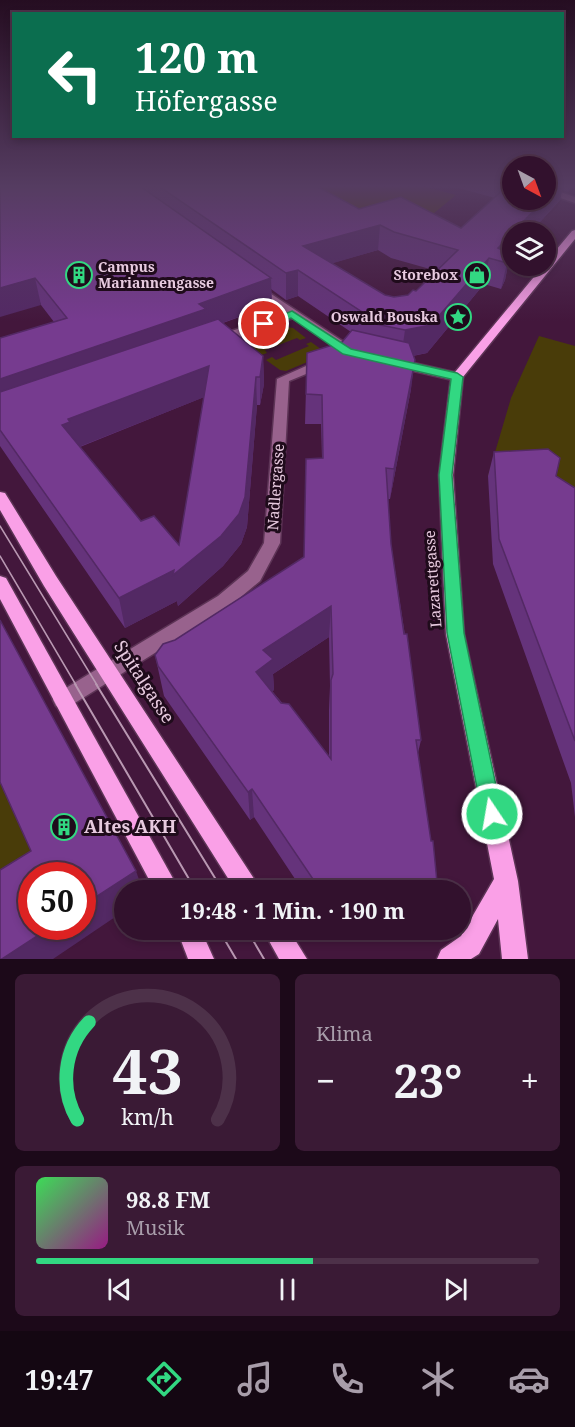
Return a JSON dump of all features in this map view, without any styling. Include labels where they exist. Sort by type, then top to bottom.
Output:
[{"type":"main road","points":[[457,377],[575,233]]},
{"type":"main road","name":"Lazarettgasse","points":[[457,377],[446,475],[455,633],[506,881],[515,959]]},
{"type":"main road","name":"Spitalgasse","points":[[0,497],[109,673],[243,880]]},
{"type":"main road","points":[[0,583],[162,880]]},
{"type":"main road","points":[[450,959],[470,945],[506,881]]},
{"type":"main road","points":[[193,940],[201,959]]},
{"type":"main road","points":[[282,940],[294,959]]},
{"type":"street","points":[[249,282],[347,352],[457,377]]},
{"type":"street","points":[[208,344],[292,314]]},
{"type":"street","name":"Nadlergasse","points":[[63,700],[225,601],[254,576],[272,543],[284,379],[347,352]]},
{"type":"shaded area","points":[[287,327],[293,328],[306,338],[300,340],[297,338],[265,350],[267,353],[261,355],[248,345],[249,342]]},
{"type":"shaded area","points":[[539,336],[575,346],[575,498],[488,476],[511,398]]},
{"type":"shaded area","points":[[311,342],[325,352],[324,355],[286,371],[280,370],[266,360],[272,357],[276,360],[309,346],[306,344]]},
{"type":"shaded area","points":[[0,777],[37,862],[18,862],[18,889],[0,906]]},
{"type":"building","points":[[0,232],[205,232],[271,278],[199,304],[206,309],[0,379],[0,338],[67,318],[35,278],[0,288]]},
{"type":"building","points":[[226,232],[355,232],[303,246],[385,295],[394,297],[416,291],[458,250],[394,232],[502,232],[502,244],[498,248],[502,250],[502,262],[489,258],[431,325],[405,330],[361,321],[367,315],[298,270],[286,273]]},
{"type":"building","points":[[218,319],[263,356],[260,377],[256,377],[245,497],[239,514],[221,536],[173,575],[174,570],[119,598],[0,430],[0,392]],"holes":[[[209,366],[179,545],[154,516],[141,521],[62,425],[70,422],[68,419]]]},
{"type":"building","points":[[352,330],[409,343],[415,360],[394,469],[386,468],[391,544],[404,634],[407,634],[421,740],[416,740],[431,841],[433,841],[437,880],[314,880],[252,789],[248,792],[158,666],[155,655],[163,644],[175,640],[304,557],[306,459],[323,458],[322,395],[306,394],[307,353],[342,342]],"holes":[[[331,606],[333,674],[331,680],[331,759],[289,704],[281,703],[256,672],[273,659],[263,650]]]},
{"type":"building","points":[[548,449],[560,458],[556,476],[575,488],[575,741],[499,539],[494,452]]},
{"type":"building","name":"Altes AKH","points":[[0,620],[136,871],[122,880],[114,880],[114,885],[96,897],[96,862],[18,862],[18,940],[31,940],[2,959],[0,959],[0,870],[31,851],[0,782]]},
{"type":"tram line","points":[[0,526],[97,685]]},
{"type":"tram line","points":[[0,556],[76,685]]},
{"type":"tram line","points":[[75,684],[190,880]]},
{"type":"tram line","points":[[96,684],[216,880]]},
{"type":"tram line","points":[[225,940],[236,959]]},
{"type":"tram line","points":[[253,940],[264,959]]},
{"type":"place","name":"Campus Mariannengasse","points":[[79,275]]},
{"type":"place","name":"Storebox","points":[[477,275]]},
{"type":"place","name":"Oswald Bouska","points":[[458,317]]},
{"type":"place","name":"Altes AKH","points":[[64,827]]},
{"type":"route","points":[[264,324],[292,314],[347,352],[457,377],[446,475],[455,633],[492,814]]}]
